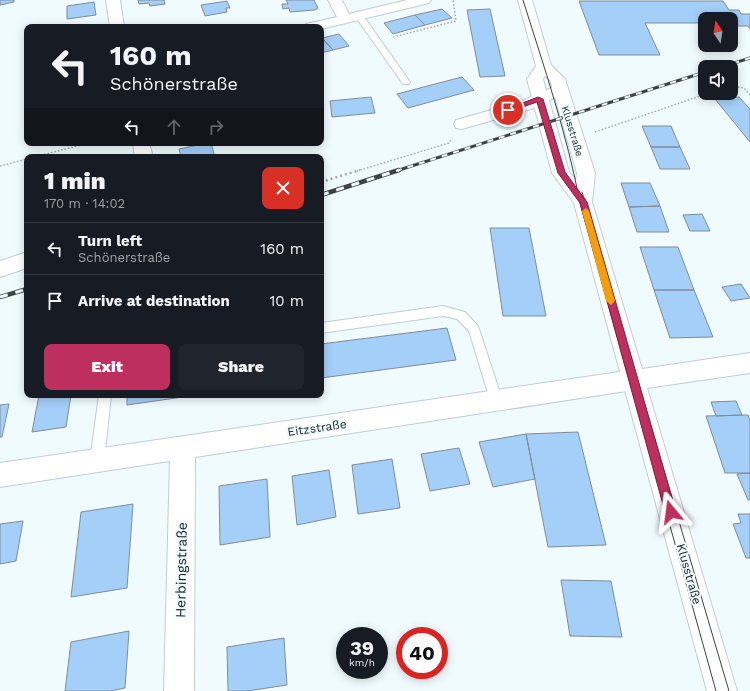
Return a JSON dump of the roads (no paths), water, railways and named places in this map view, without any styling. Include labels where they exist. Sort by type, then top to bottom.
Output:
[{"type":"street","points":[[112,0],[116,24]]},
{"type":"street","points":[[335,0],[346,19]]},
{"type":"street","points":[[324,24],[424,0]]},
{"type":"street","name":"Klusstraße","points":[[525,0],[544,66],[557,79],[586,173],[583,202]]},
{"type":"street","name":"Klusstraße","points":[[544,66],[535,79],[561,173],[583,202],[722,691]]},
{"type":"street","points":[[462,124],[540,99],[560,89]]},
{"type":"street","points":[[0,268],[24,261]]},
{"type":"street","name":"Eitzstraße","points":[[0,475],[497,402],[750,363]]},
{"type":"street","name":"Herbingstraße","points":[[179,691],[183,448]]},
{"type":"lane","points":[[359,16],[406,82]]},
{"type":"lane","points":[[324,328],[443,312],[461,315],[474,329],[497,402]]},
{"type":"lane","points":[[97,461],[105,398]]},
{"type":"tram line","points":[[523,0],[562,126],[580,203],[716,691]]},
{"type":"tram line","points":[[582,192],[729,691]]},
{"type":"railway","points":[[738,62],[750,58]]},
{"type":"railway","points":[[396,171],[698,74]]},
{"type":"railway","points":[[324,194],[399,170]]},
{"type":"railway","points":[[0,297],[24,290]]}]
